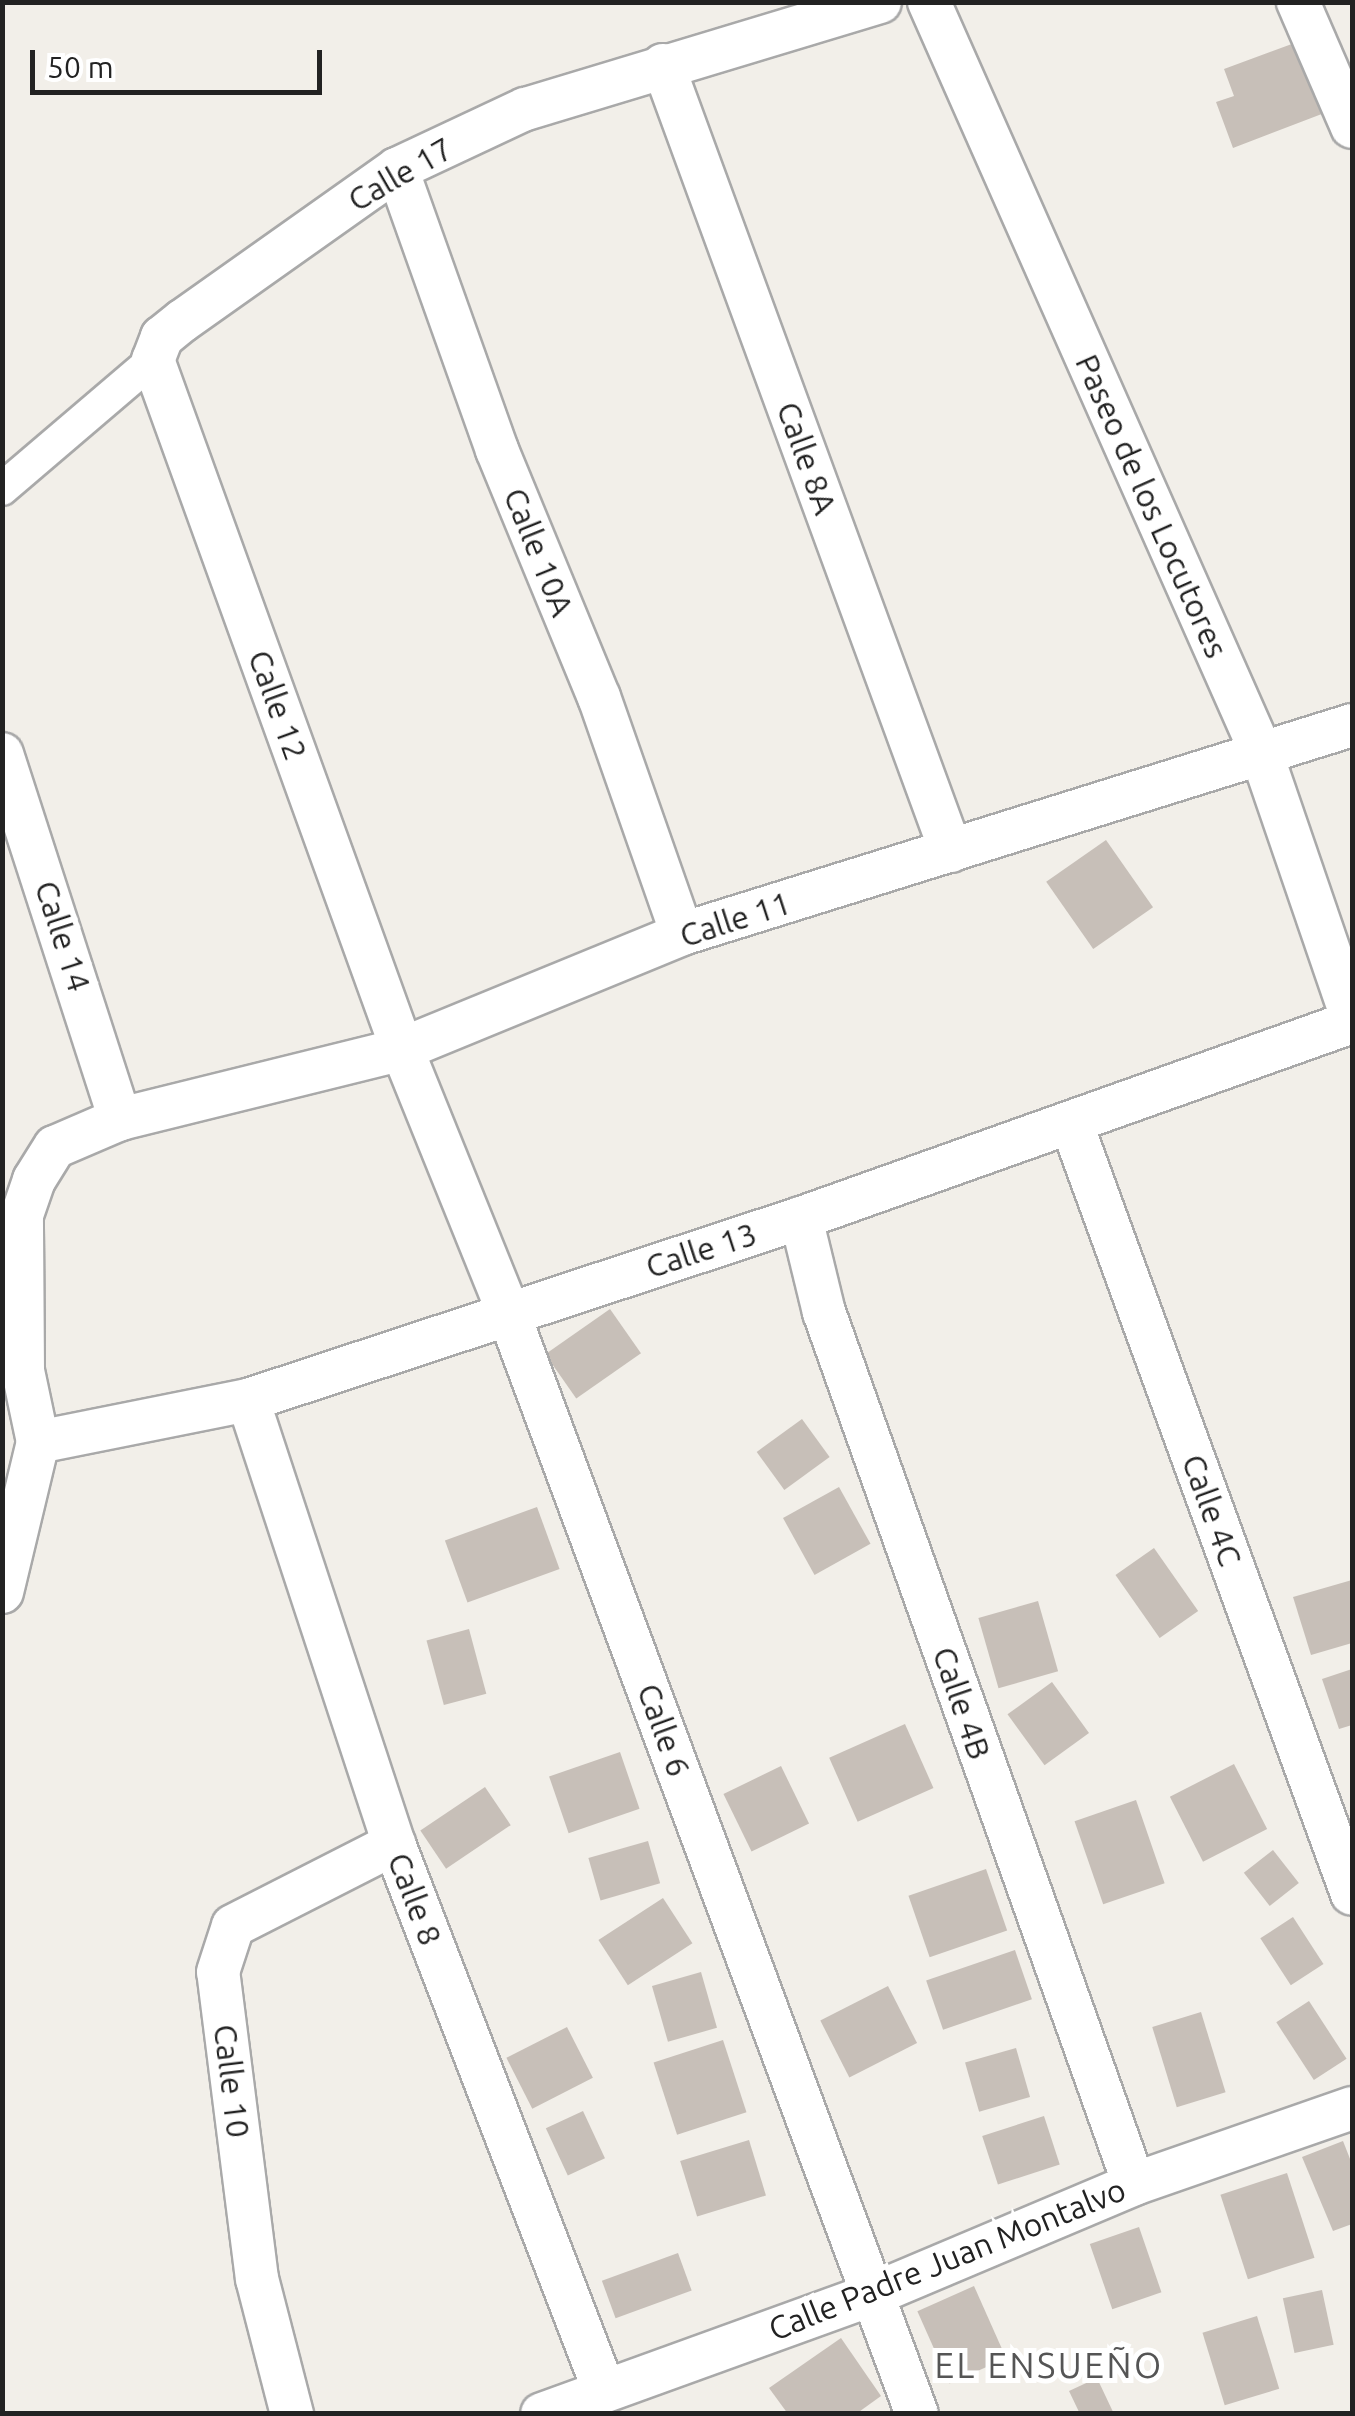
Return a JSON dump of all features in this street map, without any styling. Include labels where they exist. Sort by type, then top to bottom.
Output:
[{"type":"street","name":"Calle 17","points":[[2,489],[153,360],[162,337],[182,320],[397,169],[525,109],[880,2]]},
{"type":"street","name":"Paseo de los Locutores","points":[[928,2],[1261,752],[1352,1020]]},
{"type":"street","points":[[1298,2],[1352,127]]},
{"type":"street","name":"Calle 8A","points":[[663,66],[951,851]]},
{"type":"street","name":"Calle 10A","points":[[397,169],[497,450],[599,697],[682,934]]},
{"type":"street","name":"Calle 12","points":[[153,360],[402,1049]]},
{"type":"street","name":"Calle 11","points":[[38,1442],[23,1371],[22,1216],[34,1180],[56,1147],[120,1119],[402,1049],[682,934],[1352,724]]},
{"type":"street","name":"Calle 14","points":[[2,754],[120,1119]]},
{"type":"street","name":"Calle 13","points":[[38,1442],[248,1400],[1072,1125],[1352,1020]]},
{"type":"street","name":"Calle 6","points":[[402,1049],[508,1312],[917,2414]]},
{"type":"street","name":"Calle 4C","points":[[1072,1125],[1352,1894]]},
{"type":"street","name":"Calle 4B","points":[[801,1218],[824,1312],[1134,2184]]},
{"type":"street","name":"Calle 8","points":[[248,1400],[394,1844],[604,2390]]},
{"type":"street","points":[[2,1592],[38,1442]]},
{"type":"street","name":"Calle 10","points":[[292,2414],[256,2279],[218,1972],[233,1926],[394,1844]]},
{"type":"street","name":"Calle Padre Juan Montalvo","points":[[542,2414],[874,2294],[1134,2184],[1352,2108]]},
{"type":"building","points":[[1300,41],[1327,112],[1233,148],[1216,102],[1234,96],[1224,69]]},
{"type":"building","points":[[1106,840],[1153,907],[1093,949],[1046,882]]},
{"type":"building","points":[[610,1309],[641,1353],[576,1399],[545,1354]]},
{"type":"building","points":[[802,1419],[830,1457],[784,1490],[757,1452]]},
{"type":"building","points":[[839,1487],[871,1544],[815,1575],[783,1518]]},
{"type":"building","points":[[537,1507],[560,1569],[467,1603],[445,1541]]},
{"type":"building","points":[[1154,1548],[1198,1611],[1160,1638],[1115,1575]]},
{"type":"building","points":[[1352,1580],[1352,1643],[1311,1655],[1293,1597]]},
{"type":"building","points":[[1038,1601],[1058,1671],[999,1688],[978,1618]]},
{"type":"building","points":[[469,1629],[486,1694],[444,1705],[426,1640]]},
{"type":"building","points":[[1352,1669],[1352,1725],[1339,1729],[1322,1679]]},
{"type":"building","points":[[1052,1682],[1089,1733],[1045,1765],[1008,1714]]},
{"type":"building","points":[[905,1724],[933,1788],[858,1822],[829,1758]]},
{"type":"building","points":[[620,1752],[640,1809],[569,1833],[549,1776]]},
{"type":"building","points":[[1234,1764],[1267,1829],[1203,1862],[1170,1797]]},
{"type":"building","points":[[781,1766],[809,1824],[752,1852],[723,1794]]},
{"type":"building","points":[[485,1787],[511,1825],[446,1869],[420,1831]]},
{"type":"building","points":[[1136,1800],[1165,1883],[1103,1904],[1075,1821]]},
{"type":"building","points":[[648,1841],[660,1883],[601,1900],[588,1858]]},
{"type":"building","points":[[1273,1850],[1299,1883],[1270,1906],[1244,1873]]},
{"type":"building","points":[[986,1869],[1007,1930],[930,1957],[908,1896]]},
{"type":"building","points":[[663,1898],[692,1943],[628,1985],[598,1940]]},
{"type":"building","points":[[1293,1917],[1323,1964],[1291,1985],[1260,1938]]},
{"type":"building","points":[[1015,1950],[1032,1999],[943,2030],[926,1981]]},
{"type":"building","points":[[701,1972],[717,2028],[668,2042],[652,1986]]},
{"type":"building","points":[[888,1986],[917,2043],[849,2078],[820,2021]]},
{"type":"building","points":[[1309,2001],[1347,2059],[1314,2080],[1276,2022]]},
{"type":"building","points":[[1201,2012],[1226,2092],[1177,2107],[1152,2027]]},
{"type":"building","points":[[567,2027],[593,2078],[532,2109],[506,2058]]},
{"type":"building","points":[[723,2040],[746,2112],[677,2135],[654,2063]]},
{"type":"building","points":[[1016,2048],[1030,2097],[979,2112],[965,2063]]},
{"type":"building","points":[[583,2111],[605,2158],[568,2175],[546,2128]]},
{"type":"building","points":[[1044,2116],[1060,2165],[998,2185],[982,2136]]},
{"type":"building","points":[[749,2140],[766,2195],[697,2217],[680,2161]]},
{"type":"building","points":[[1343,2141],[1352,2164],[1352,2224],[1333,2231],[1302,2157]]},
{"type":"building","points":[[1287,2173],[1315,2258],[1248,2279],[1220,2195]]},
{"type":"building","points":[[1139,2227],[1161,2292],[1112,2309],[1090,2244]]},
{"type":"building","points":[[678,2253],[692,2291],[616,2318],[602,2281]]},
{"type":"building","points":[[974,2286],[1006,2358],[949,2383],[917,2311]]},
{"type":"building","points":[[1322,2290],[1334,2345],[1295,2353],[1283,2298]]},
{"type":"building","points":[[1257,2316],[1279,2389],[1225,2405],[1202,2333]]},
{"type":"building","points":[[841,2338],[881,2396],[856,2414],[788,2414],[769,2388]]},
{"type":"building","points":[[1097,2378],[1114,2414],[1080,2414],[1069,2391]]},
{"type":"district","name":"EL ENSUEÑO","points":[[1049,2365]]}]
